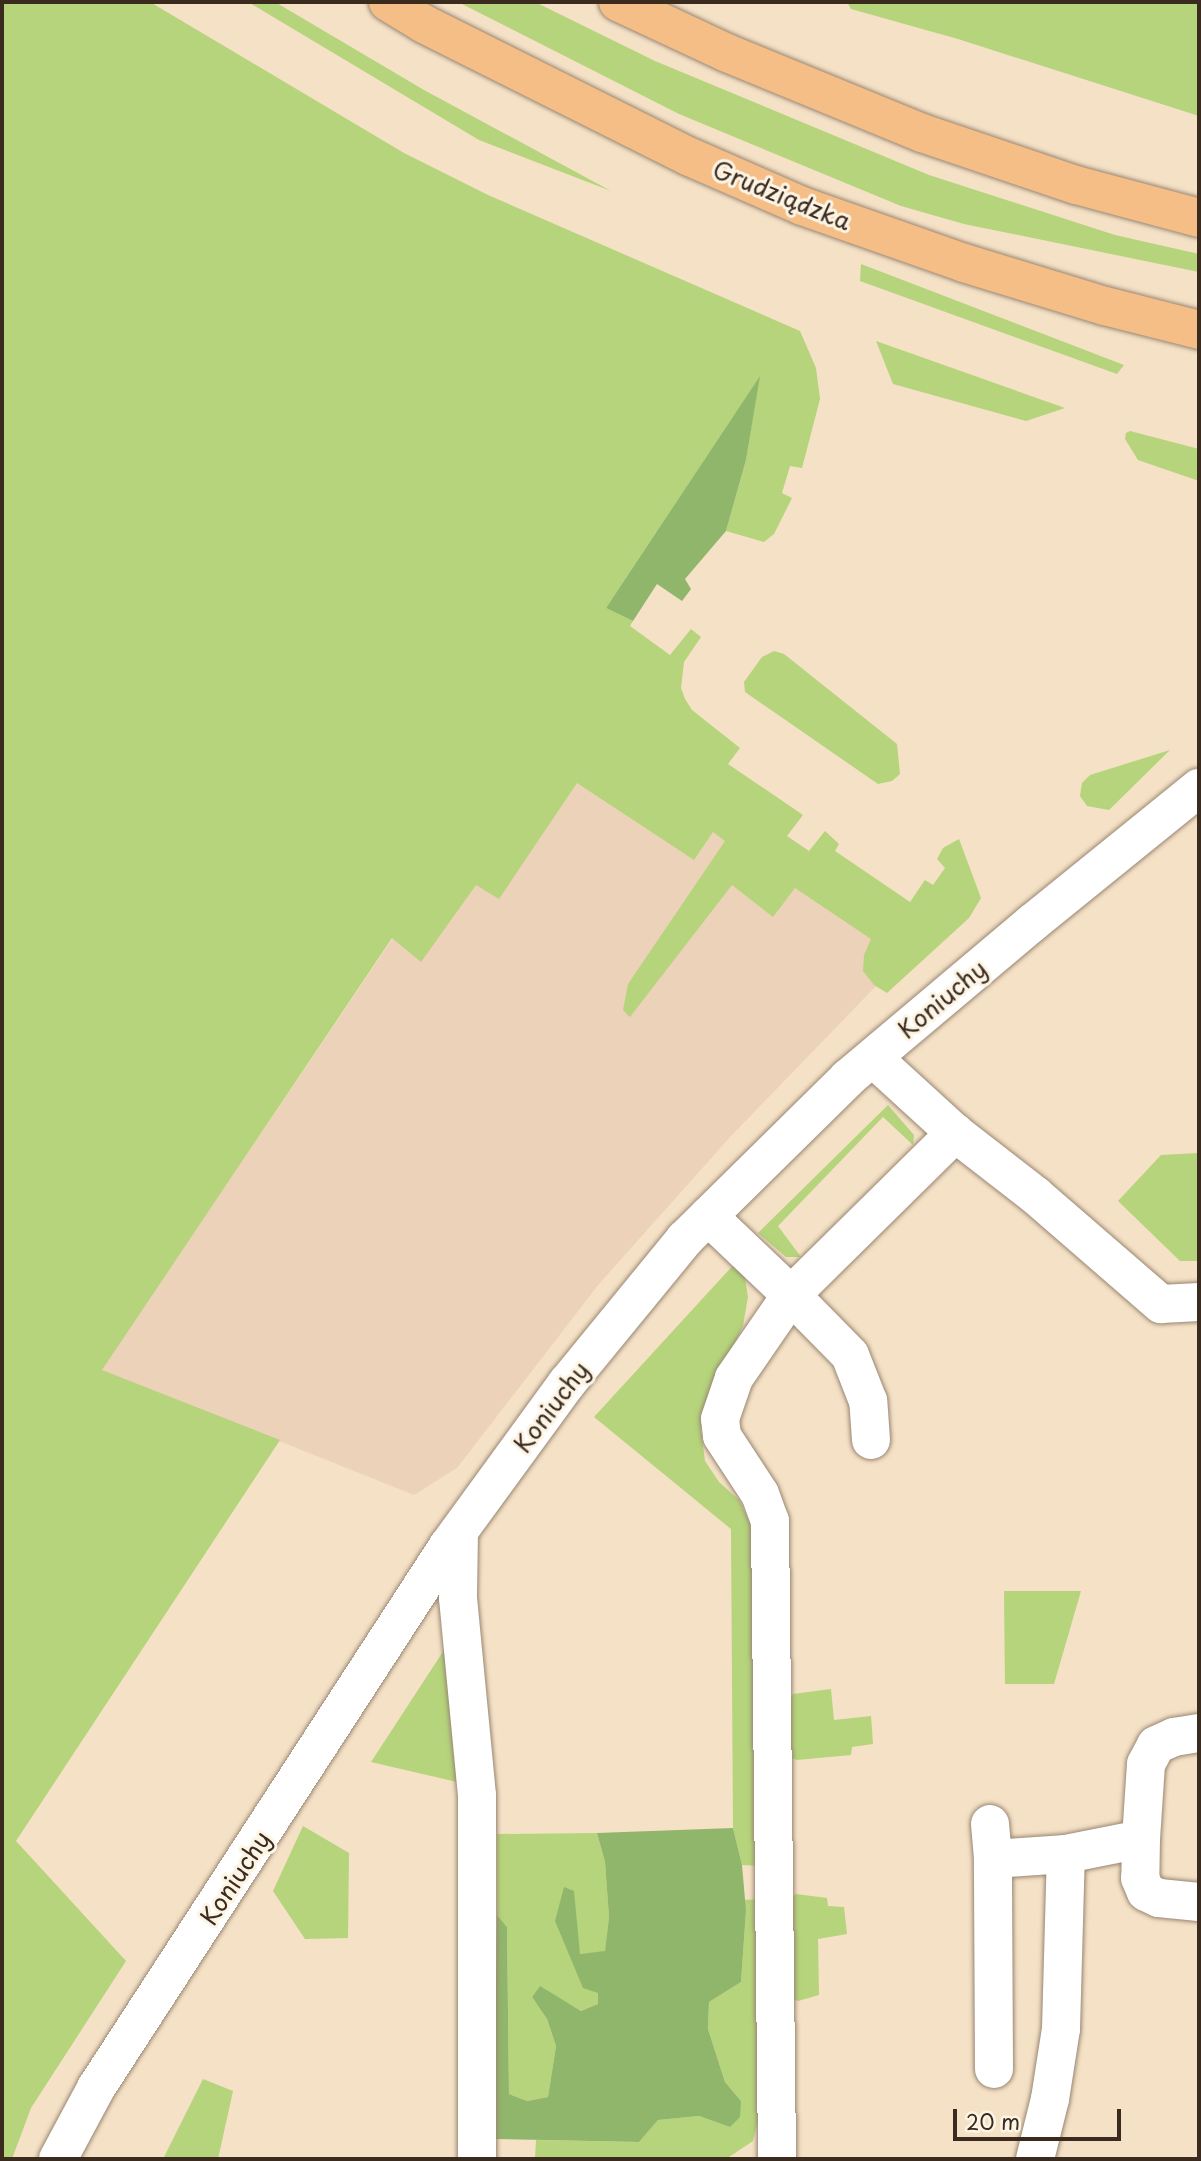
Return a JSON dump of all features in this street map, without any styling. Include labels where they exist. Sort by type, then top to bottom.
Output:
[{"type":"main road","name":"Grudziądzka","points":[[388,2],[424,24],[690,157],[802,206],[964,263],[1105,306],[1199,330]]},
{"type":"main road","points":[[618,2],[727,53],[922,134],[1076,185],[1199,218]]},
{"type":"street","name":"Koniuchy","points":[[58,2159],[96,2088],[459,1532],[567,1383],[685,1239],[848,1078],[1032,923],[1199,788]]},
{"type":"street","points":[[873,1058],[955,1133],[1035,1195],[1161,1304],[1199,1301]]},
{"type":"street","points":[[777,2159],[770,1521],[760,1494],[722,1436],[720,1419],[734,1378],[792,1295],[955,1133]]},
{"type":"street","points":[[708,1216],[792,1295],[850,1355],[868,1401],[871,1440]]},
{"type":"street","points":[[459,1532],[458,1598],[477,1795],[477,2159]]},
{"type":"street","points":[[1199,1733],[1174,1737],[1156,1745],[1146,1764],[1140,1878],[1146,1892],[1159,1898],[1199,1902]]},
{"type":"street","points":[[994,2069],[992,1842],[1066,1854],[1141,1839]]},
{"type":"street","points":[[1035,2159],[1050,2099],[1061,2029],[1066,1854]]},
{"type":"shaded area","points":[[550,692],[909,952],[731,1136],[599,1284],[457,1468],[414,1495],[101,1370],[393,938]]},
{"type":"green space","points":[[2,2],[150,2],[404,153],[488,195],[800,331],[816,368],[820,399],[802,468],[790,466],[782,493],[792,498],[774,534],[764,542],[726,531],[746,460],[759,378],[606,608],[633,621],[630,626],[670,655],[691,629],[701,637],[684,662],[681,688],[685,699],[692,710],[740,748],[728,764],[803,815],[787,836],[809,851],[825,831],[839,844],[835,851],[910,902],[925,880],[933,885],[945,868],[937,859],[943,848],[959,839],[981,898],[969,918],[887,993],[874,985],[863,971],[864,955],[871,939],[795,888],[773,917],[732,885],[630,1017],[623,1010],[628,984],[725,841],[713,832],[694,860],[577,783],[499,899],[476,885],[421,962],[392,938],[102,1370],[280,1440],[16,1841],[126,1961],[31,2108],[12,2159],[2,2159]]},
{"type":"green space","points":[[248,2],[275,2],[424,90],[611,191],[479,140]]},
{"type":"green space","points":[[458,2],[535,2],[655,61],[929,175],[1115,235],[1199,254],[1199,272],[964,224],[901,206],[679,114]]},
{"type":"green space","points":[[847,2],[1199,2],[1199,116],[958,39],[851,9]]},
{"type":"green space","points":[[861,264],[1124,365],[1117,374],[860,281]]},
{"type":"green space","points":[[876,341],[1065,408],[1026,421],[893,384]]},
{"type":"green space","points":[[760,376],[746,460],[726,531],[685,579],[691,589],[682,601],[657,584],[633,621],[606,608]]},
{"type":"green space","points":[[1130,431],[1199,449],[1199,481],[1138,460],[1125,439],[1126,433]]},
{"type":"green space","points":[[774,651],[784,654],[897,744],[900,774],[892,781],[878,784],[745,692],[744,682],[762,657]]},
{"type":"green space","points":[[1170,750],[1109,810],[1087,806],[1080,796],[1082,783],[1090,775]]},
{"type":"green space","points":[[888,1105],[914,1135],[913,1145],[883,1117],[778,1226],[801,1257],[786,1257],[758,1233]]},
{"type":"green space","points":[[1199,1153],[1199,1261],[1180,1261],[1118,1201],[1161,1155]]},
{"type":"green space","points":[[737,1261],[744,1272],[748,1297],[743,1326],[707,1403],[701,1430],[705,1461],[719,1482],[739,1500],[750,1523],[755,1555],[760,1866],[742,1865],[733,1828],[731,1529],[594,1417]]},
{"type":"green space","points":[[1004,1591],[1081,1591],[1054,1684],[1005,1684]]},
{"type":"green space","points":[[448,1644],[457,1782],[371,1762]]},
{"type":"green space","points":[[831,1689],[834,1720],[871,1716],[873,1744],[852,1747],[851,1755],[797,1760],[789,1757],[785,1707],[793,1694]]},
{"type":"green space","points":[[303,1826],[349,1853],[348,1938],[305,1939],[273,1891]]},
{"type":"green space","points":[[733,1828],[742,1865],[746,1911],[741,1982],[709,2002],[708,2029],[725,2082],[741,2101],[740,2117],[730,2127],[699,2116],[658,2120],[639,2142],[494,2139],[497,1915],[507,1927],[509,2094],[527,2101],[548,2097],[556,2046],[547,2019],[532,1997],[540,1986],[581,2011],[598,2004],[598,1993],[583,1988],[555,1921],[564,1887],[574,1891],[580,1954],[605,1951],[609,1917],[605,1862],[597,1833]]},
{"type":"green space","points":[[597,1833],[605,1862],[609,1917],[605,1952],[580,1954],[555,1921],[598,1993],[598,2004],[581,2011],[540,1987],[532,1997],[547,2019],[556,2046],[548,2097],[527,2101],[509,2094],[507,1927],[497,1915],[497,1834]]},
{"type":"green space","points":[[796,1894],[827,1898],[828,1906],[844,1907],[847,1934],[818,1939],[819,1995],[798,2001],[790,1997],[788,1900]]},
{"type":"green space","points":[[761,1899],[761,2109],[753,2141],[726,2159],[535,2159],[536,2140],[639,2142],[658,2120],[699,2116],[730,2127],[741,2101],[725,2082],[708,2029],[709,2002],[741,1982],[746,1911],[743,1900]]},
{"type":"green space","points":[[203,2079],[233,2091],[218,2159],[163,2159]]}]
